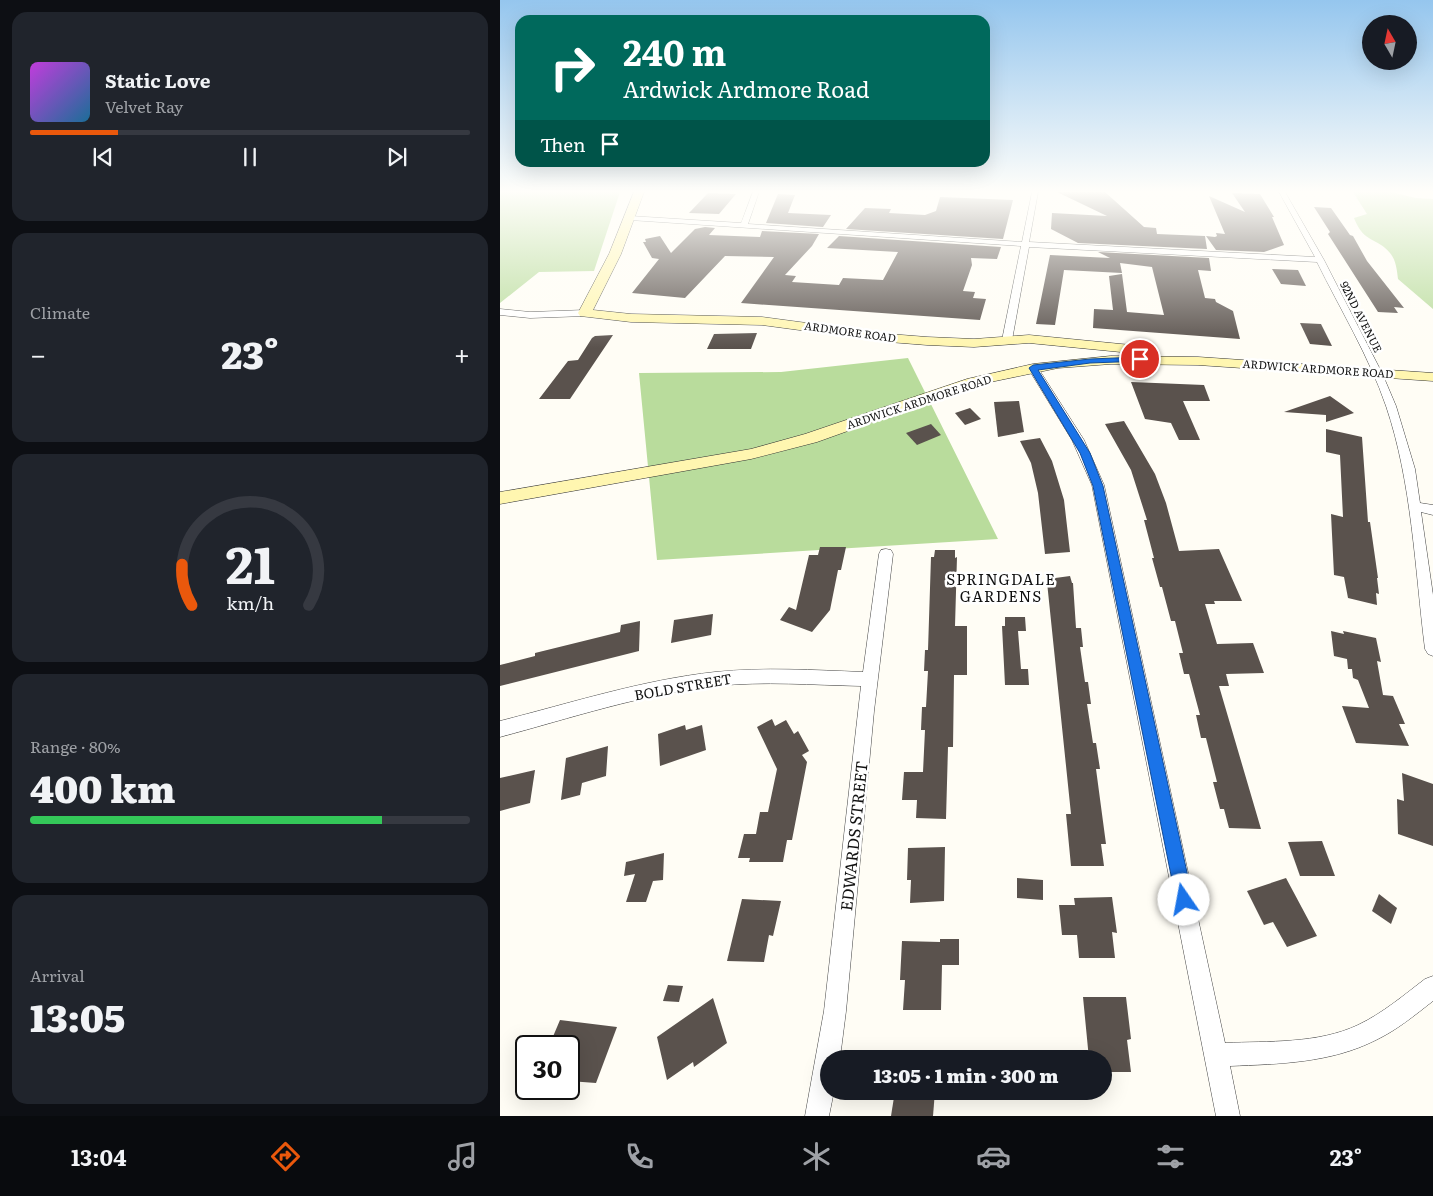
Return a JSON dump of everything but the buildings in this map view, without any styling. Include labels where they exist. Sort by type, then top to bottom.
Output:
[{"type":"street","points":[[585,312],[605,278],[619,244]]},
{"type":"street","points":[[1024,244],[1008,340],[1011,351],[1033,368],[1082,446],[1098,486],[1217,1055],[1228,1116]]},
{"type":"street","points":[[1025,244],[1320,260]]},
{"type":"street","name":"92ND AVENUE","points":[[1311,244],[1377,373],[1391,406],[1409,468],[1433,650]]},
{"type":"street","name":"ARDMORE ROAD","points":[[500,312],[530,315],[585,312],[631,318],[762,320],[889,338],[927,341],[974,343],[1008,340],[1074,342],[1131,349],[1198,361]]},
{"type":"street","name":"ARDWICK ARDMORE ROAD","points":[[500,498],[766,450],[812,438],[951,388],[1033,368],[1111,360],[1198,361],[1433,377]]},
{"type":"street","points":[[1414,506],[1433,510]]},
{"type":"street","name":"EDWARDS STREET","points":[[817,1116],[835,1011],[870,680],[886,554]]},
{"type":"street","name":"BOLD STREET","points":[[500,730],[648,691],[713,679],[776,676],[870,680]]},
{"type":"street","points":[[1217,1055],[1276,1052],[1343,1042],[1390,1020],[1433,987]]},
{"type":"green space","points":[[500,244],[603,244],[594,271],[539,272],[500,303]]},
{"type":"green space","points":[[1380,244],[1433,244],[1433,309],[1398,279],[1395,262]]},
{"type":"green space","points":[[908,358],[998,539],[657,560],[639,373],[781,372]]},
{"type":"district","name":"SPRINGDALE GARDENS","points":[[1001,588]]},
{"type":"route","points":[[1140,359],[1090,361],[1033,368],[1078,440],[1098,486],[1184,900]]}]
